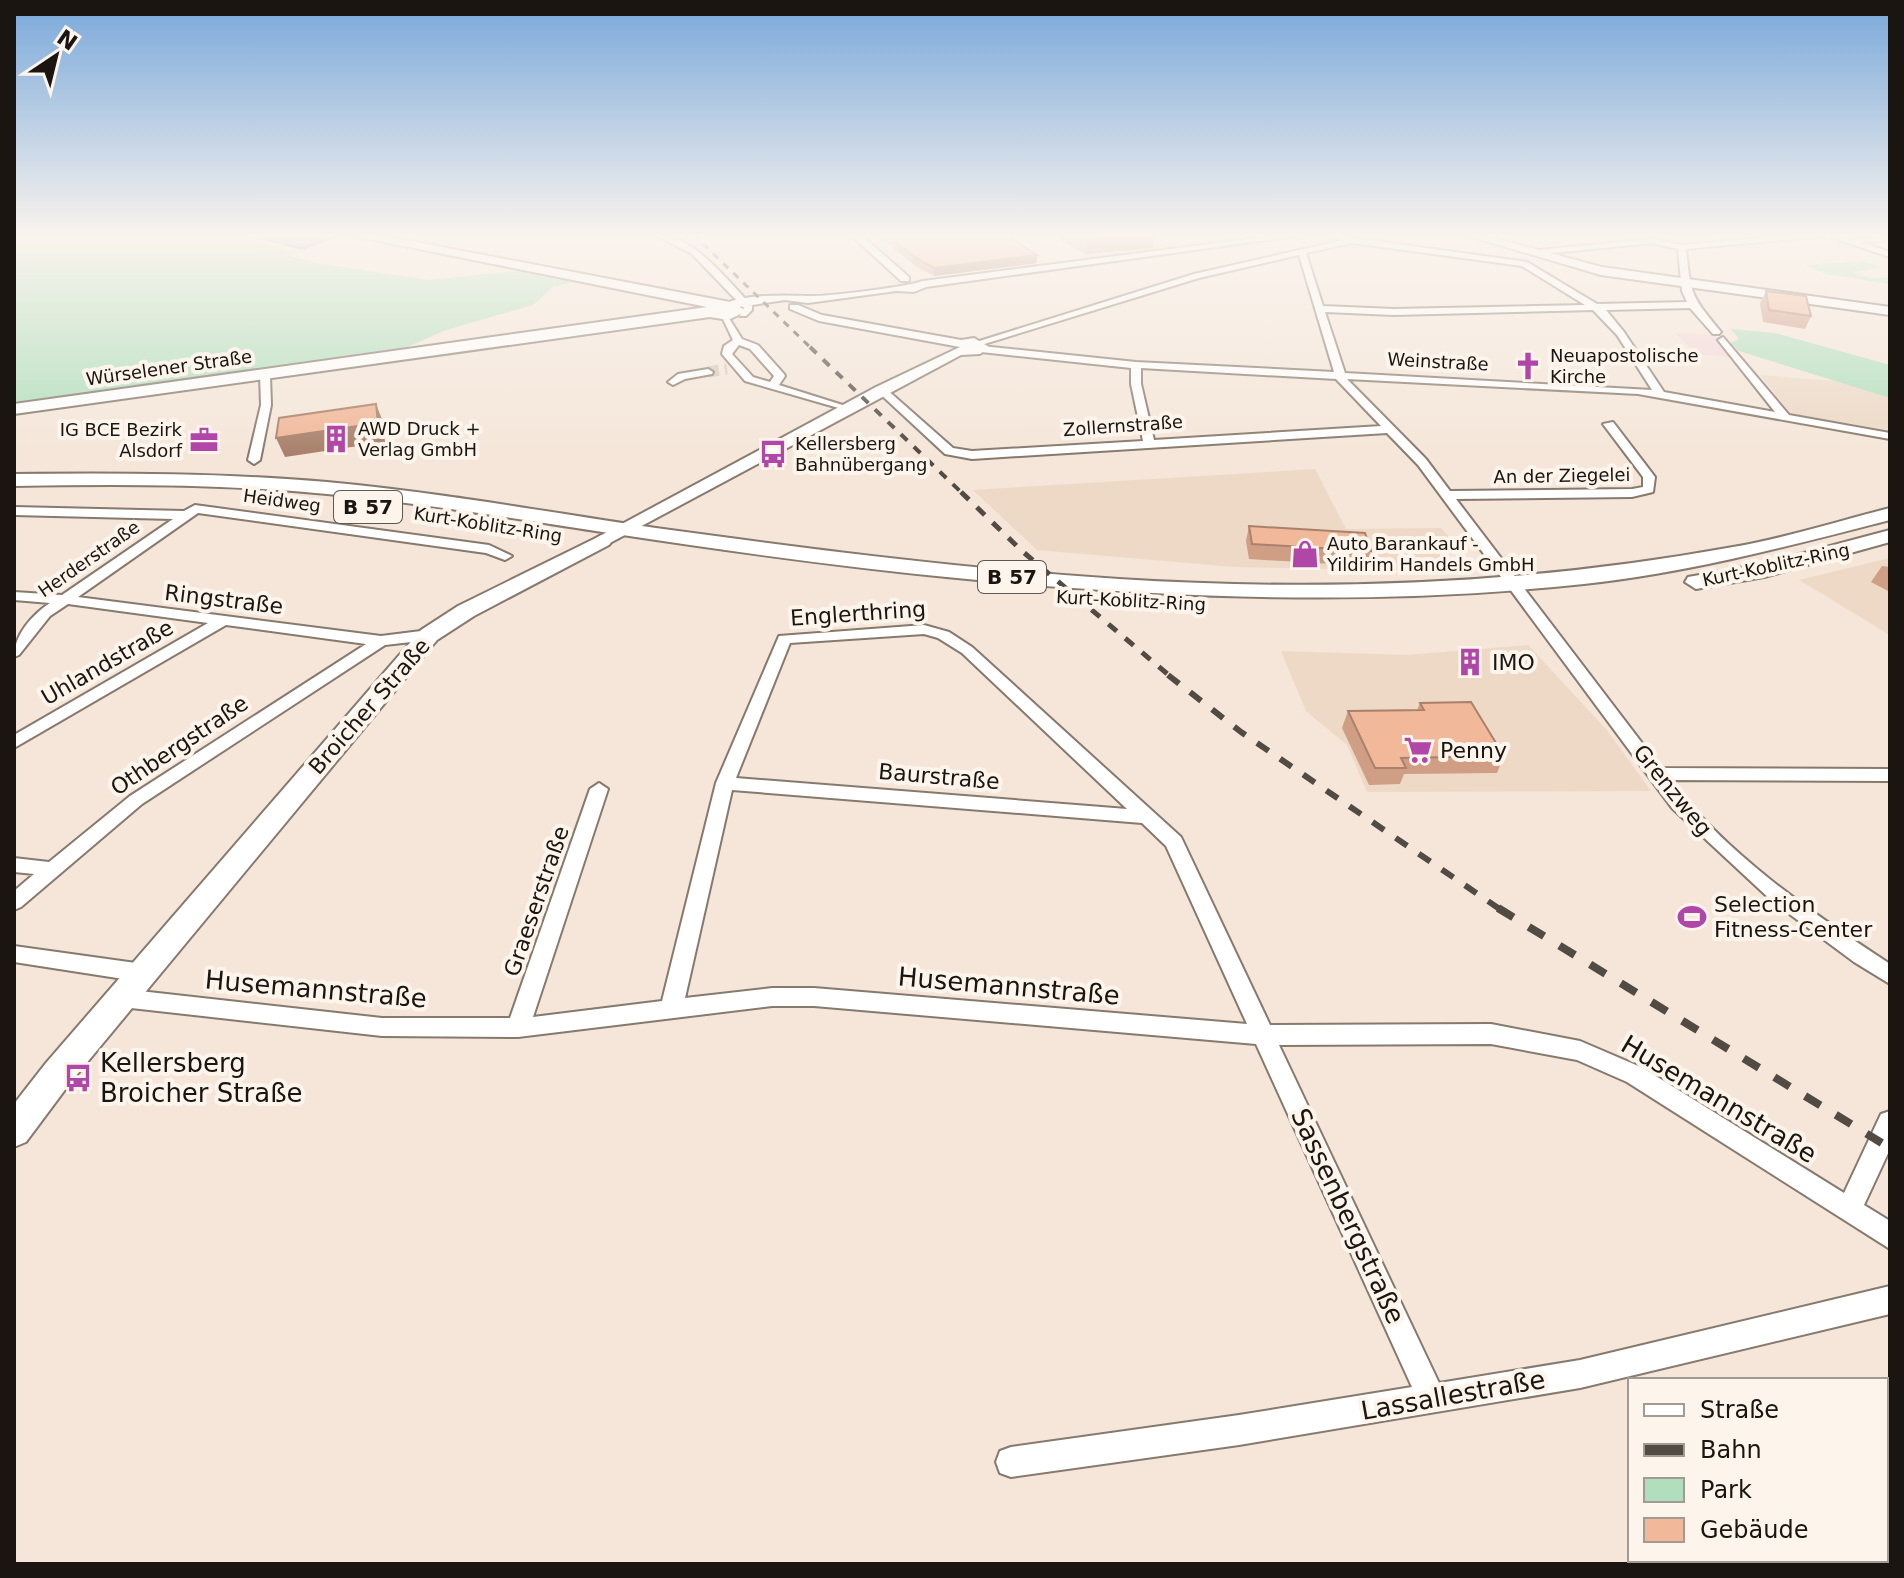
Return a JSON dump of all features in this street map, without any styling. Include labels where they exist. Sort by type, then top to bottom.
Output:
[{"type":"main road","points":[[704,308],[729,313]]},
{"type":"main road","points":[[1865,308],[1890,311]]},
{"type":"main road","name":"Würselener Straße","points":[[14,409],[729,313]]},
{"type":"main road","name":"Kurt-Koblitz-Ring","points":[[14,480],[223,481],[323,489],[900,565],[1140,587],[1522,593],[1743,554],[1823,535],[1890,514]]},
{"type":"main road","name":"Kurt-Koblitz-Ring","points":[[133,481],[321,501],[862,577],[1132,603],[1315,609],[1522,593],[1655,589],[1764,570],[1890,536]]},
{"type":"main road","name":"Broicher Straße","points":[[14,1131],[133,985],[429,635],[466,611],[602,541]]},
{"type":"street","points":[[726,308],[738,341]]},
{"type":"street","points":[[729,313],[750,308]]},
{"type":"street","points":[[729,313],[787,308]]},
{"type":"street","points":[[795,308],[819,318],[962,347],[980,346],[1099,308]]},
{"type":"street","points":[[1322,309],[1394,312],[1539,308]]},
{"type":"street","points":[[1595,308],[1621,334],[1659,393]]},
{"type":"street","points":[[1695,308],[1785,417]]},
{"type":"street","name":"Grenzweg","points":[[1322,309],[1339,375],[1358,399],[1422,462],[1678,804],[1757,879],[1822,929],[1890,975]]},
{"type":"street","points":[[738,341],[728,348],[732,368],[757,384],[845,409]]},
{"type":"street","points":[[738,341],[754,347],[780,376],[772,386]]},
{"type":"street","name":"Weinstraße","points":[[980,346],[1136,365],[1659,393],[1890,436]]},
{"type":"street","name":"Broicher Straße","points":[[602,541],[962,347]]},
{"type":"street","points":[[1136,365],[1136,384],[1149,443]]},
{"type":"street","points":[[673,382],[682,376],[708,372]]},
{"type":"street","points":[[254,460],[266,405],[265,375]]},
{"type":"street","name":"Zollernstraße","points":[[881,390],[949,451],[972,455],[1391,429]]},
{"type":"street","name":"An der Ziegelei","points":[[1445,495],[1632,493],[1649,489],[1649,477],[1609,424]]},
{"type":"street","name":"Heidweg","points":[[14,511],[217,510],[489,549],[505,556]]},
{"type":"street","name":"Herderstraße","points":[[14,652],[45,613],[192,512]]},
{"type":"street","name":"Ringstraße","points":[[14,596],[63,599],[381,641],[429,635]]},
{"type":"street","name":"Uhlandstraße","points":[[14,742],[222,621]]},
{"type":"street","name":"Englerthring","points":[[671,1010],[725,783],[784,639],[931,629],[967,650],[1174,842],[1263,1035]]},
{"type":"street","name":"Othbergstraße","points":[[14,902],[49,869],[136,800],[381,641]]},
{"type":"street","points":[[1658,774],[1890,775]]},
{"type":"street","name":"Baurstraße","points":[[725,783],[1150,817]]},
{"type":"street","name":"Graeserstraße","points":[[518,1028],[599,789]]},
{"type":"street","points":[[14,865],[49,869]]},
{"type":"street","name":"Husemannstraße","points":[[14,954],[133,985],[382,1027],[518,1028],[772,997],[814,997],[1263,1035],[1491,1034],[1580,1051],[1635,1075],[1890,1236]]},
{"type":"street","name":"Sassenbergstraße","points":[[1263,1035],[1432,1399]]},
{"type":"street","points":[[1849,1210],[1890,1122]]},
{"type":"street","name":"Lassallestraße","points":[[1011,1462],[1225,1433],[1580,1374],[1890,1300]]},
{"type":"shaded area","points":[[1675,333],[1715,335],[1733,357],[1697,354]]},
{"type":"shaded area","points":[[1760,375],[1837,381],[1890,398],[1890,430],[1791,414]]},
{"type":"shaded area","points":[[1315,469],[1346,529],[1441,528],[1457,546],[1434,571],[1234,567],[1037,550],[973,490]]},
{"type":"shaded area","points":[[1890,558],[1890,635],[1799,580]]},
{"type":"shaded area","points":[[1528,645],[1606,729],[1651,791],[1367,792],[1347,745],[1306,711],[1281,651],[1406,655]]},
{"type":"green space","points":[[14,308],[524,308],[446,330],[405,348],[14,403]]},
{"type":"green space","points":[[1731,329],[1775,333],[1890,365],[1890,398],[1739,351],[1730,343],[1739,339]]},
{"type":"building","points":[[1809,308],[1811,316],[1769,310]]},
{"type":"building","points":[[376,404],[378,423],[276,438],[279,418]]},
{"type":"building","points":[[1249,526],[1365,533],[1371,551],[1252,544]]},
{"type":"building","name":"Penny","points":[[1471,702],[1504,756],[1401,758],[1406,768],[1375,768],[1348,711],[1424,710],[1420,703]]},
{"type":"tunnel","points":[[708,372],[727,369]]},
{"type":"railway","points":[[769,308],[812,349]]},
{"type":"railway","points":[[810,347],[963,494]]},
{"type":"railway","points":[[961,492],[1022,551],[1171,677]]},
{"type":"railway","points":[[1168,675],[1241,732],[1499,908]]},
{"type":"railway","points":[[1499,908],[1890,1148]]},
{"type":"place","name":"Neuapostolische Kirche","points":[[1528,366]]},
{"type":"place","name":"AWD Druck + Verlag GmbH","points":[[336,439]]},
{"type":"place","name":"IG BCE Bezirk Alsdorf","points":[[204,440]]},
{"type":"place","name":"Kellersberg Bahnübergang","points":[[773,454]]},
{"type":"place","name":"Auto Barankauf - Yildirim Handels GmbH","points":[[1305,554]]},
{"type":"place","name":"IMO","points":[[1470,662]]},
{"type":"place","name":"Penny","points":[[1418,750]]},
{"type":"place","name":"Selection Fitness-Center","points":[[1692,917]]},
{"type":"place","name":"Kellersberg Broicher Straße","points":[[78,1078]]}]
